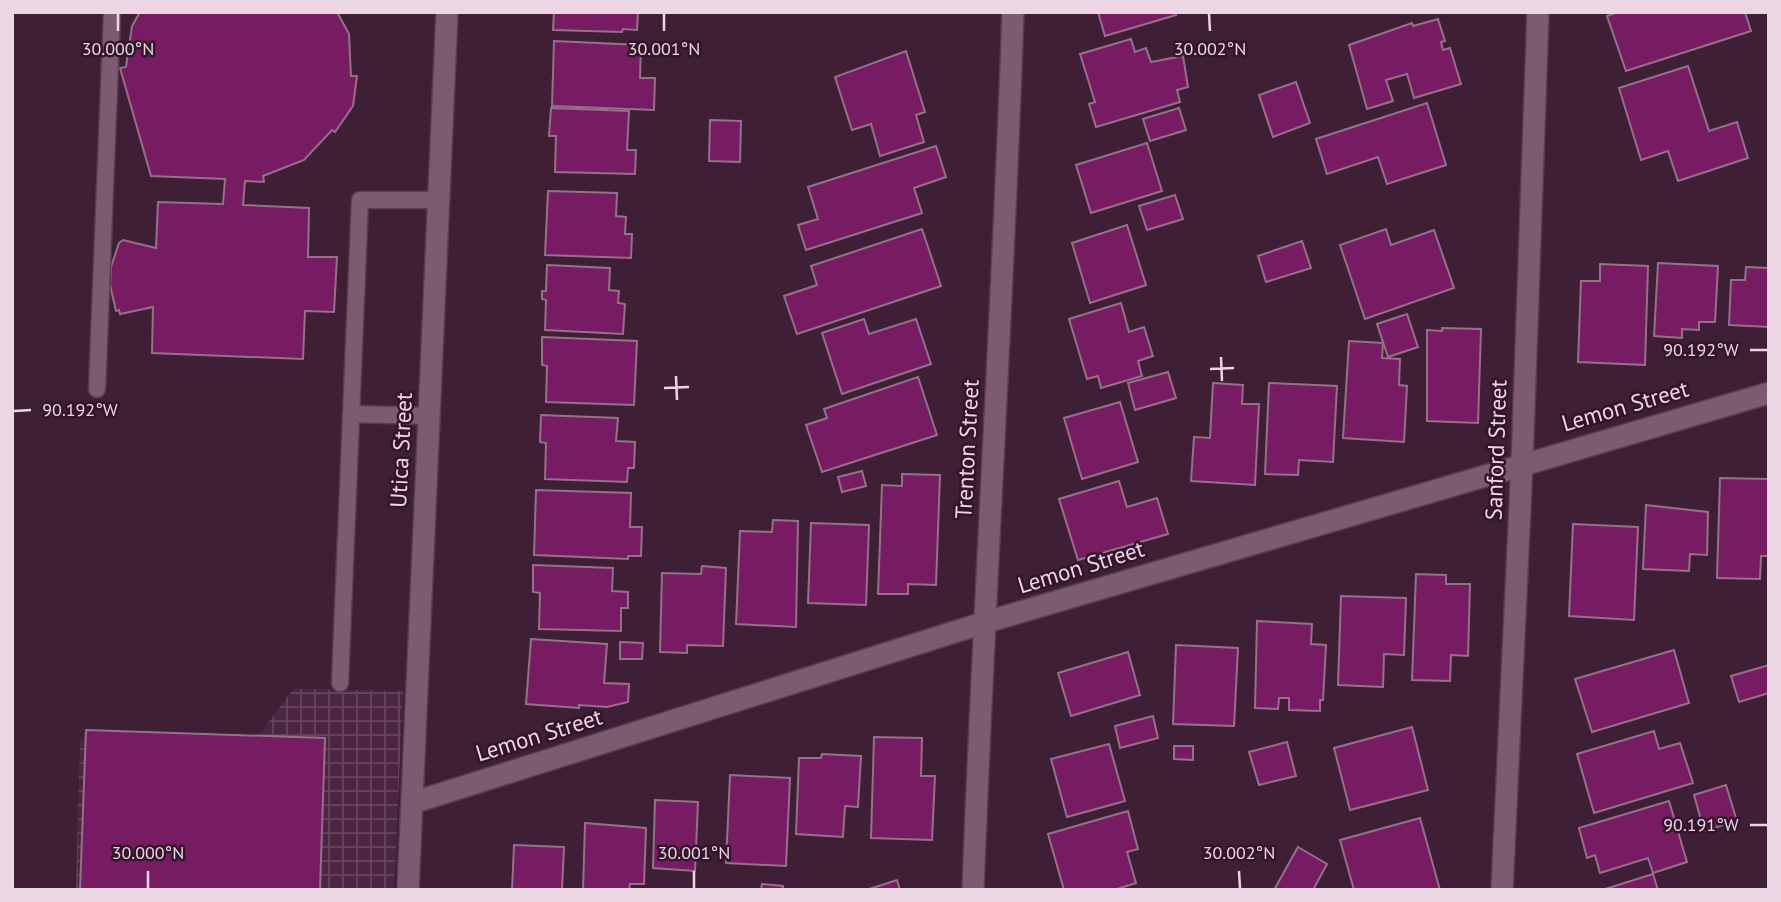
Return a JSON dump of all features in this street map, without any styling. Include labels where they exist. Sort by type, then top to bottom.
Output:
[{"type":"street","name":"Utica Street","points":[[408,890],[447,12]]},
{"type":"street","name":"Trenton Street","points":[[973,890],[983,623],[1004,275],[1013,12]]},
{"type":"street","name":"Sanford Street","points":[[1502,890],[1522,463],[1538,12]]},
{"type":"street","name":"Lemon Street","points":[[412,803],[983,623],[1522,463],[1769,393]]},
{"type":"lane","points":[[97,390],[112,12]]},
{"type":"lane","points":[[340,683],[360,200],[439,200]]},
{"type":"lane","points":[[351,414],[429,416]]},
{"type":"shaded area","points":[[293,689],[403,691],[394,890],[76,890],[80,739],[250,747]]},
{"type":"building","points":[[140,12],[337,12],[349,34],[351,76],[357,76],[353,106],[335,132],[332,130],[304,160],[263,176],[264,182],[245,181],[243,205],[309,208],[308,257],[337,257],[334,312],[305,311],[303,359],[152,353],[153,307],[120,314],[119,310],[116,311],[110,285],[111,267],[119,243],[123,240],[156,248],[158,202],[223,204],[225,179],[151,176],[120,68],[126,67],[132,26]]},
{"type":"building","points":[[554,12],[638,12],[637,30],[553,30]]},
{"type":"building","points":[[1098,12],[1175,12],[1176,15],[1105,36]]},
{"type":"building","points":[[1618,12],[1745,12],[1751,31],[1626,71],[1607,16]]},
{"type":"building","points":[[1438,19],[1445,41],[1441,42],[1443,50],[1450,48],[1461,84],[1414,98],[1407,74],[1386,80],[1393,101],[1367,109],[1349,45],[1412,23],[1413,26]]},
{"type":"building","points":[[1131,39],[1135,52],[1146,48],[1151,62],[1183,56],[1188,87],[1177,90],[1180,102],[1096,127],[1089,104],[1095,102],[1080,54]]},
{"type":"building","points":[[554,41],[641,45],[640,78],[655,78],[654,110],[552,106]]},
{"type":"building","points":[[906,51],[925,112],[916,115],[924,142],[880,156],[871,124],[852,130],[835,77]]},
{"type":"building","points":[[1688,66],[1709,131],[1737,122],[1748,158],[1678,181],[1668,151],[1641,160],[1619,88]]},
{"type":"building","points":[[1296,82],[1310,123],[1273,137],[1259,95]]},
{"type":"building","points":[[1427,103],[1446,165],[1387,184],[1378,157],[1327,174],[1316,139]]},
{"type":"building","points":[[551,108],[629,111],[627,150],[636,150],[635,174],[555,172],[556,136],[549,136]]},
{"type":"building","points":[[1179,108],[1186,130],[1150,141],[1143,119]]},
{"type":"building","points":[[710,120],[741,121],[740,162],[709,161]]},
{"type":"building","points":[[1147,143],[1162,191],[1091,213],[1076,165]]},
{"type":"building","points":[[936,146],[946,177],[914,188],[922,213],[806,250],[798,225],[818,219],[808,187]]},
{"type":"building","points":[[548,191],[617,193],[616,216],[626,217],[625,234],[632,234],[631,258],[545,255]]},
{"type":"building","points":[[1175,195],[1183,219],[1147,230],[1139,206]]},
{"type":"building","points":[[1127,225],[1146,285],[1090,303],[1072,243]]},
{"type":"building","points":[[922,229],[941,286],[797,334],[784,296],[817,285],[811,266]]},
{"type":"building","points":[[1386,229],[1391,245],[1434,230],[1454,288],[1365,319],[1340,245]]},
{"type":"building","points":[[1302,241],[1311,268],[1266,282],[1258,256]]},
{"type":"building","points":[[1658,263],[1718,266],[1715,322],[1699,322],[1699,330],[1682,329],[1682,338],[1654,336]]},
{"type":"building","points":[[1600,264],[1648,266],[1645,365],[1578,362],[1581,281],[1600,281]]},
{"type":"building","points":[[547,265],[610,268],[609,290],[619,291],[618,303],[625,304],[623,334],[545,330],[546,300],[542,299],[542,291],[546,291]]},
{"type":"building","points":[[1746,267],[1769,268],[1769,327],[1729,325],[1731,280],[1745,280]]},
{"type":"building","points":[[1121,303],[1129,332],[1144,327],[1153,356],[1138,361],[1142,376],[1101,388],[1098,376],[1087,379],[1069,319]]},
{"type":"building","points":[[1407,314],[1418,347],[1388,357],[1377,324]]},
{"type":"building","points":[[864,319],[869,334],[916,319],[931,364],[842,394],[822,333]]},
{"type":"building","points":[[1442,328],[1481,329],[1478,423],[1427,421],[1427,330],[1442,331]]},
{"type":"building","points":[[542,337],[637,341],[634,405],[546,402],[547,366],[542,365]]},
{"type":"building","points":[[1349,341],[1383,343],[1382,358],[1400,359],[1399,385],[1407,386],[1404,442],[1343,438]]},
{"type":"building","points":[[1168,372],[1176,398],[1135,410],[1128,383]]},
{"type":"building","points":[[918,377],[937,435],[822,472],[806,425],[827,418],[824,409]]},
{"type":"building","points":[[1213,383],[1243,385],[1242,404],[1259,404],[1255,485],[1191,481],[1194,437],[1210,438]]},
{"type":"building","points":[[1269,383],[1337,386],[1333,462],[1299,460],[1298,475],[1265,474]]},
{"type":"building","points":[[1120,402],[1138,462],[1082,479],[1064,418]]},
{"type":"building","points":[[541,415],[618,418],[616,441],[635,442],[634,468],[628,468],[627,482],[545,479],[546,443],[540,442]]},
{"type":"building","points":[[862,471],[866,486],[842,492],[838,477]]},
{"type":"building","points":[[902,474],[940,475],[936,585],[908,584],[908,594],[878,594],[882,485],[902,486]]},
{"type":"building","points":[[1720,478],[1769,479],[1769,556],[1761,556],[1760,579],[1717,578]]},
{"type":"building","points":[[1119,481],[1127,507],[1157,498],[1168,534],[1078,560],[1059,499]]},
{"type":"building","points":[[536,490],[631,493],[630,527],[642,527],[641,556],[628,556],[628,559],[534,555]]},
{"type":"building","points":[[1646,505],[1708,512],[1707,555],[1690,554],[1689,571],[1643,569]]},
{"type":"building","points":[[773,520],[798,521],[796,627],[736,624],[740,531],[772,532]]},
{"type":"building","points":[[811,523],[869,525],[866,605],[808,603]]},
{"type":"building","points":[[1573,524],[1638,527],[1634,620],[1569,616]]},
{"type":"building","points":[[533,565],[613,568],[612,591],[628,592],[628,608],[621,608],[621,631],[539,629],[540,593],[533,592]]},
{"type":"building","points":[[702,566],[726,568],[723,646],[687,645],[687,653],[660,652],[662,573],[701,574]]},
{"type":"building","points":[[1416,574],[1446,575],[1446,584],[1470,584],[1468,656],[1451,655],[1450,681],[1412,680]]},
{"type":"building","points":[[1341,596],[1406,598],[1404,655],[1384,654],[1383,687],[1338,685]]},
{"type":"building","points":[[1257,621],[1312,624],[1311,644],[1326,645],[1320,711],[1289,710],[1289,698],[1279,698],[1278,709],[1255,708]]},
{"type":"building","points":[[531,639],[607,644],[604,683],[629,684],[628,702],[607,707],[579,705],[579,708],[526,704]]},
{"type":"building","points":[[620,642],[643,643],[642,659],[620,659]]},
{"type":"building","points":[[1176,645],[1238,648],[1234,726],[1173,724]]},
{"type":"building","points":[[1674,650],[1689,703],[1592,732],[1575,679]]},
{"type":"building","points":[[1128,652],[1140,695],[1071,716],[1058,673]]},
{"type":"building","points":[[1769,665],[1769,693],[1739,702],[1731,676]]},
{"type":"building","points":[[1153,716],[1158,738],[1120,748],[1115,726]]},
{"type":"building","points":[[1412,727],[1428,790],[1350,810],[1334,748]]},
{"type":"building","points":[[86,730],[325,738],[320,890],[80,890]]},
{"type":"building","points":[[1654,731],[1659,749],[1680,743],[1693,783],[1594,813],[1577,754]]},
{"type":"building","points":[[874,737],[922,738],[921,776],[935,776],[932,840],[871,838]]},
{"type":"building","points":[[1287,742],[1296,776],[1259,785],[1249,752]]},
{"type":"building","points":[[1109,744],[1125,801],[1067,817],[1051,759]]},
{"type":"building","points":[[1174,746],[1193,746],[1193,760],[1174,759]]},
{"type":"building","points":[[822,754],[861,756],[858,807],[845,806],[843,837],[796,834],[799,758],[821,758]]},
{"type":"building","points":[[730,775],[790,778],[786,866],[726,863]]},
{"type":"building","points":[[1726,785],[1737,821],[1704,831],[1694,795]]},
{"type":"building","points":[[655,800],[698,802],[695,871],[653,868]]},
{"type":"building","points":[[1669,801],[1687,862],[1653,873],[1648,858],[1600,873],[1595,855],[1587,858],[1579,828]]},
{"type":"building","points":[[1128,811],[1138,849],[1127,852],[1136,883],[1114,890],[1064,890],[1048,834]]},
{"type":"building","points":[[1420,818],[1440,890],[1354,890],[1340,840]]},
{"type":"building","points":[[585,823],[646,828],[644,884],[630,884],[629,890],[583,890]]},
{"type":"building","points":[[514,845],[564,847],[562,890],[512,890]]},
{"type":"building","points":[[1298,847],[1327,864],[1313,890],[1274,890]]},
{"type":"building","points":[[1653,874],[1658,890],[1602,890]]},
{"type":"building","points":[[897,880],[900,890],[866,890]]},
{"type":"building","points":[[762,884],[783,886],[783,890],[761,890]]}]
